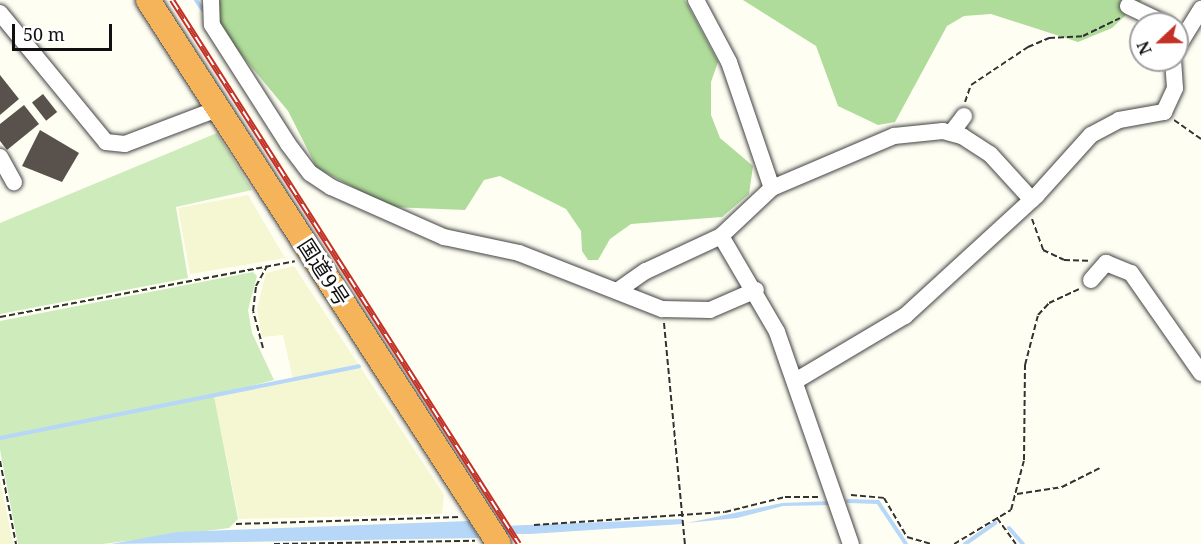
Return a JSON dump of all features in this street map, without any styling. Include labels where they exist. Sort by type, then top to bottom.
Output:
[{"type":"highway","name":"国道9号","points":[[148,0],[220,108],[498,544]]},
{"type":"street","points":[[211,0],[213,25],[288,144],[320,180],[444,237],[519,253],[662,309],[710,310],[756,290]]},
{"type":"street","points":[[696,0],[729,62],[772,188]]},
{"type":"street","points":[[1130,7],[1141,12]]},
{"type":"street","points":[[1189,25],[1201,9]]},
{"type":"street","points":[[0,13],[106,142],[125,144],[220,108]]},
{"type":"street","points":[[797,380],[898,322],[1032,200],[1090,135],[1119,120],[1161,114],[1175,88],[1174,72]]},
{"type":"street","points":[[952,132],[964,116]]},
{"type":"street","points":[[617,291],[646,271],[721,236],[772,188],[878,140],[952,132],[990,154],[1032,200]]},
{"type":"street","points":[[0,157],[14,182]]},
{"type":"street","points":[[721,236],[756,290],[797,380],[850,544]]},
{"type":"street","points":[[1096,274],[1111,263],[1131,273],[1201,373]]},
{"type":"path","points":[[964,116],[966,90],[1007,59],[1048,38],[1083,36],[1108,27],[1130,7]]},
{"type":"path","points":[[1161,114],[1201,139]]},
{"type":"path","points":[[1032,200],[1033,233],[1043,250],[1096,274]]},
{"type":"path","points":[[0,317],[296,261]]},
{"type":"path","points":[[263,348],[253,311],[256,286],[267,266]]},
{"type":"path","points":[[954,544],[1011,510],[1024,460],[1025,364],[1038,315],[1049,303],[1096,274]]},
{"type":"path","points":[[662,309],[673,367],[685,544]]},
{"type":"path","points":[[0,460],[16,544]]},
{"type":"path","points":[[1017,494],[1062,487],[1100,468]]},
{"type":"path","points":[[843,496],[884,498],[907,537],[931,544]]},
{"type":"path","points":[[534,525],[684,515],[785,497],[822,497]]},
{"type":"path","points":[[236,524],[481,517]]},
{"type":"path","points":[[997,518],[1016,544]]},
{"type":"path","points":[[274,544],[454,538],[498,544]]},
{"type":"green space","points":[[220,0],[685,0],[718,62],[711,82],[711,115],[720,138],[753,166],[749,194],[722,217],[631,224],[610,239],[598,260],[588,260],[582,251],[581,231],[566,209],[500,176],[484,180],[465,210],[391,207],[317,168],[288,111],[220,29],[216,12]]},
{"type":"green space","points":[[743,0],[1142,0],[1112,28],[1078,42],[991,14],[964,16],[947,26],[895,122],[878,125],[838,106],[816,46]]},
{"type":"green space","points":[[217,133],[252,190],[176,207],[188,278],[0,314],[0,223]]},
{"type":"green space","points":[[248,195],[285,258],[190,274],[178,208]]},
{"type":"green space","points":[[294,266],[444,495],[442,514],[239,519],[214,397],[293,379],[283,335],[262,337],[257,309],[266,273]]},
{"type":"green space","points":[[253,272],[257,276],[248,310],[252,333],[274,380],[214,396],[238,519],[229,528],[103,544],[18,544],[0,450],[0,321]]},
{"type":"green space","points":[[0,480],[13,544],[0,544]]},
{"type":"water","points":[[832,501],[834,505],[783,506],[737,518],[687,523],[782,503]]},
{"type":"water","points":[[683,519],[683,524],[530,534],[504,534],[499,526]]},
{"type":"water","points":[[469,521],[479,538],[111,544],[177,532]]},
{"type":"building","points":[[0,75],[19,99],[0,115]]},
{"type":"building","points":[[43,94],[57,112],[46,121],[32,103]]},
{"type":"building","points":[[24,105],[39,124],[7,150],[0,141],[0,124]]},
{"type":"building","points":[[40,130],[79,153],[62,182],[22,166]]},
{"type":"waterway","points":[[196,0],[203,10]]},
{"type":"waterway","points":[[0,438],[359,366]]},
{"type":"waterway","points":[[848,501],[878,502],[906,544]]},
{"type":"waterway","points":[[965,544],[995,523]]},
{"type":"waterway","points":[[1009,528],[1023,544]]},
{"type":"railway","points":[[172,0],[519,544]]}]
